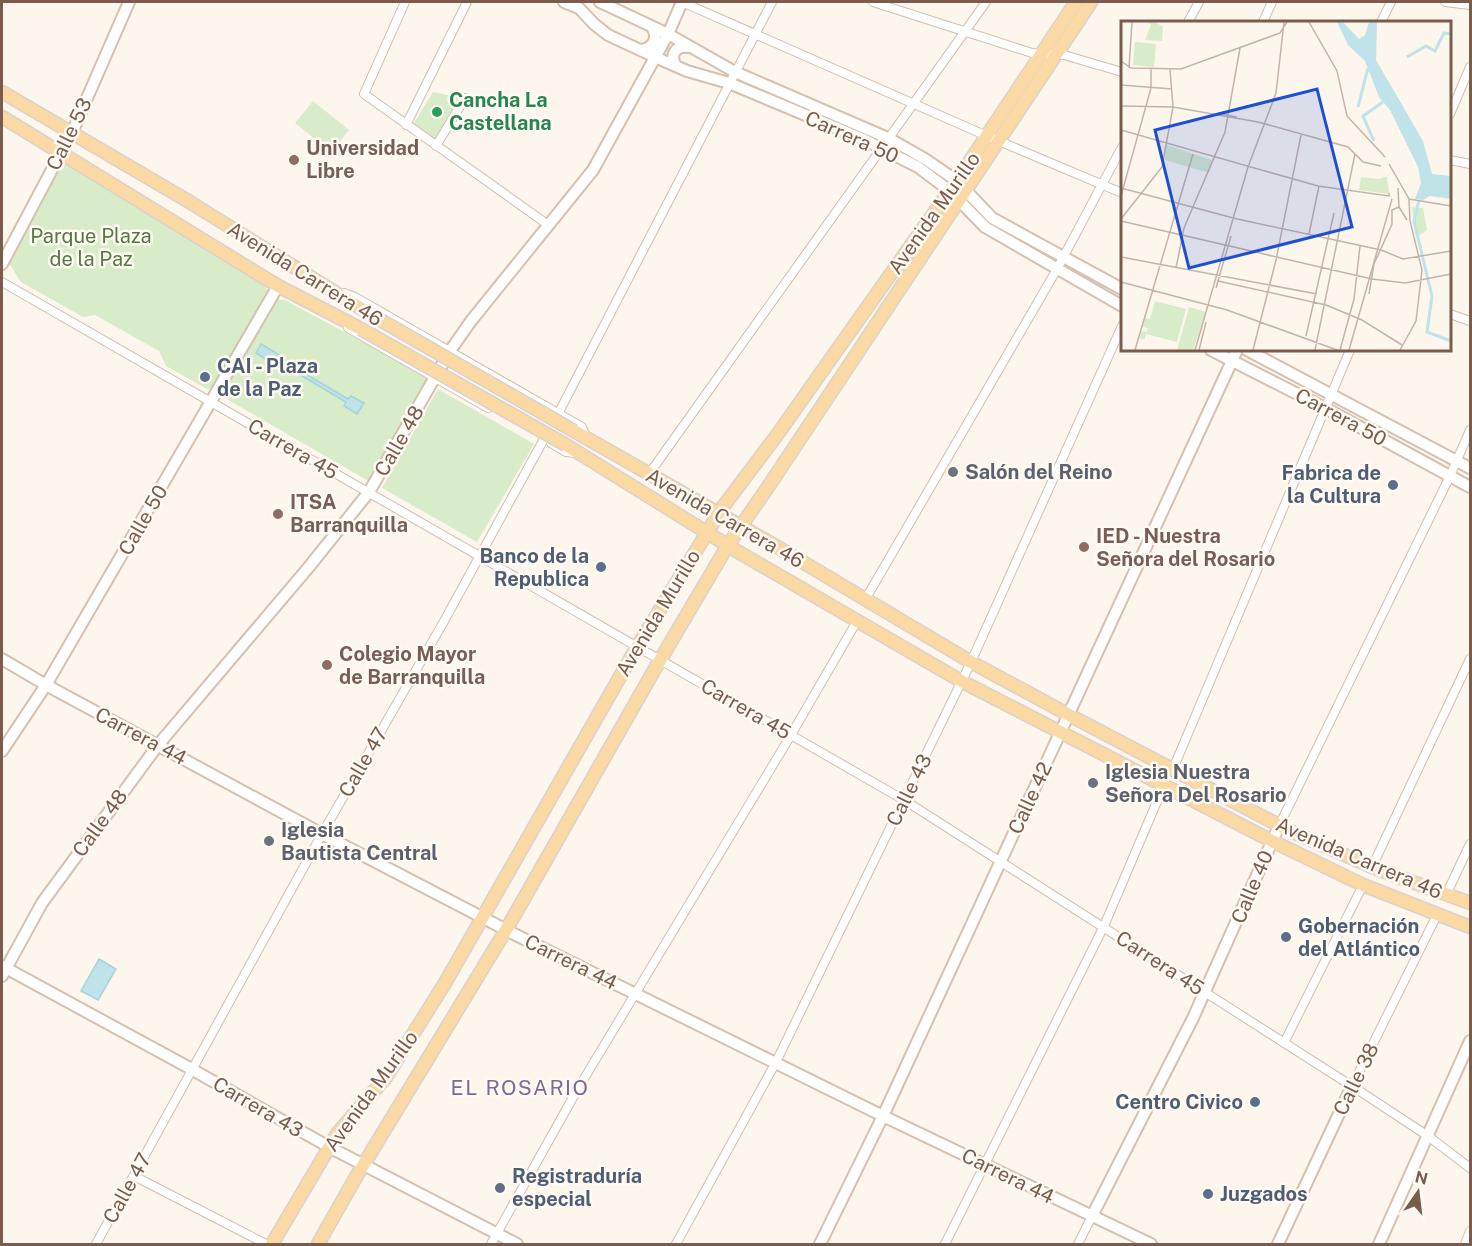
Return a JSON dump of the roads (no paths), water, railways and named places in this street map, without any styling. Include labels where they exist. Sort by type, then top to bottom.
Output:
[{"type":"main road","name":"Avenida Murillo","points":[[993,139],[1042,54],[1076,2]]},
{"type":"main road","name":"Avenida Murillo","points":[[318,1245],[363,1164],[506,930],[728,545],[768,487],[958,190],[1055,55],[1090,2]]},
{"type":"main road","name":"Avenida Carrera 46","points":[[2,92],[72,132],[370,314],[718,513],[971,662],[1279,826],[1372,867],[1470,903]]},
{"type":"main road","name":"Avenida Carrera 46","points":[[2,117],[278,285],[361,329],[571,449],[728,545],[961,681],[1272,841],[1363,885],[1470,927]]},
{"type":"main road","name":"Avenida Murillo","points":[[272,1245],[329,1147],[396,1063],[484,918],[637,646],[718,513],[958,190]]},
{"type":"main road","points":[[688,521],[695,535],[696,552]]},
{"type":"street","name":"Calle 53","points":[[2,264],[72,132],[129,2]]},
{"type":"street","points":[[405,2],[364,94],[547,224]]},
{"type":"street","points":[[406,125],[467,2]]},
{"type":"street","name":"Carrera 50","points":[[564,2],[579,8],[608,35],[640,50],[675,66],[729,83],[882,148],[918,167],[958,190],[986,227],[1121,305]]},
{"type":"street","name":"Carrera 50","points":[[600,2],[668,34],[735,72],[890,139],[925,159],[992,218],[1121,288]]},
{"type":"street","points":[[682,2],[993,139],[1121,193]]},
{"type":"street","name":"Calle 48","points":[[3,970],[42,903],[158,745],[369,492],[450,351],[547,224],[593,170],[656,57],[682,2]]},
{"type":"street","points":[[558,414],[772,2]]},
{"type":"street","points":[[873,2],[1032,53],[1064,55],[1121,72]]},
{"type":"street","points":[[650,474],[986,2]]},
{"type":"street","points":[[1189,21],[1199,2]]},
{"type":"street","points":[[1263,21],[1272,2]]},
{"type":"street","points":[[1382,21],[1391,2]]},
{"type":"street","points":[[1445,2],[1470,5]]},
{"type":"street","points":[[640,50],[654,43],[656,34],[652,27]]},
{"type":"street","points":[[675,66],[673,59],[675,51],[681,47],[688,47]]},
{"type":"street","points":[[1451,110],[1470,67]]},
{"type":"street","points":[[436,146],[465,98]]},
{"type":"street","points":[[865,600],[1057,269],[1121,149]]},
{"type":"street","points":[[1451,160],[1470,164]]},
{"type":"street","name":"Carrera 45","points":[[2,282],[904,800],[1352,1086],[1428,1136],[1470,1168]]},
{"type":"street","points":[[320,283],[355,297],[582,427],[586,438]]},
{"type":"street","name":"Calle 50","points":[[2,751],[46,685],[278,285]]},
{"type":"street","points":[[311,304],[358,334],[566,453],[571,449]]},
{"type":"street","points":[[1451,315],[1470,321]]},
{"type":"street","name":"Calle 43","points":[[675,1245],[776,1062],[904,800],[971,662],[1121,328]]},
{"type":"street","name":"Carrera 50","points":[[1216,351],[1234,355],[1325,408],[1470,487]]},
{"type":"street","name":"Carrera 50","points":[[1249,351],[1470,468]]},
{"type":"street","points":[[1173,769],[1350,351]]},
{"type":"street","name":"Calle 42","points":[[820,1245],[883,1116],[1234,355]]},
{"type":"street","name":"Calle 40","points":[[1078,1245],[1205,993],[1279,826],[1450,476],[1470,430]]},
{"type":"street","name":"Calle 47","points":[[96,1245],[322,834],[544,439]]},
{"type":"street","points":[[491,1245],[634,992],[791,735],[857,621]]},
{"type":"street","name":"Carrera 44","points":[[2,659],[322,834],[506,930],[1151,1245]]},
{"type":"street","points":[[1372,867],[1470,659]]},
{"type":"street","points":[[945,1245],[1104,926],[1164,785]]},
{"type":"street","points":[[1446,895],[1470,844]]},
{"type":"street","points":[[1284,1043],[1363,885]]},
{"type":"street","name":"Calle 38","points":[[1278,1245],[1352,1086],[1437,915]]},
{"type":"street","name":"Carrera 43","points":[[3,970],[193,1070],[329,1147],[517,1245]]},
{"type":"street","points":[[1378,1245],[1470,1041]]},
{"type":"street","points":[[134,1176],[266,1245]]},
{"type":"street","points":[[1465,1245],[1470,1231]]},
{"type":"water","points":[[261,344],[283,357],[282,360],[348,399],[351,396],[364,403],[357,414],[344,406],[346,402],[280,363],[277,366],[256,353]]},
{"type":"water","points":[[99,959],[116,969],[98,1000],[81,991]]},
{"type":"place","name":"Cancha La Castellana","points":[[437,112]]},
{"type":"place","name":"Universidad Libre","points":[[294,160]]},
{"type":"place","name":"CAI - Plaza de la Paz","points":[[205,377]]},
{"type":"place","name":"Salón del Reino","points":[[953,472]]},
{"type":"place","name":"Fabrica de la Cultura","points":[[1393,485]]},
{"type":"place","name":"ITSA Barranquilla","points":[[278,514]]},
{"type":"place","name":"IED - Nuestra Señora del Rosario","points":[[1084,547]]},
{"type":"place","name":"Banco de la Republica","points":[[601,567]]},
{"type":"place","name":"Colegio Mayor de Barranquilla","points":[[327,665]]},
{"type":"place","name":"Iglesia Nuestra Señora Del Rosario","points":[[1093,783]]},
{"type":"place","name":"Iglesia Bautista Central","points":[[269,841]]},
{"type":"place","name":"Gobernación del Atlántico","points":[[1286,937]]},
{"type":"place","name":"Centro Civico","points":[[1255,1102]]},
{"type":"place","name":"Registraduría especial","points":[[500,1188]]},
{"type":"place","name":"Juzgados","points":[[1208,1194]]},
{"type":"district","name":"EL ROSARIO","points":[[520,1087]]},
{"type":"park label","name":"Parque Plaza de la Paz","points":[[91,248]]}]
